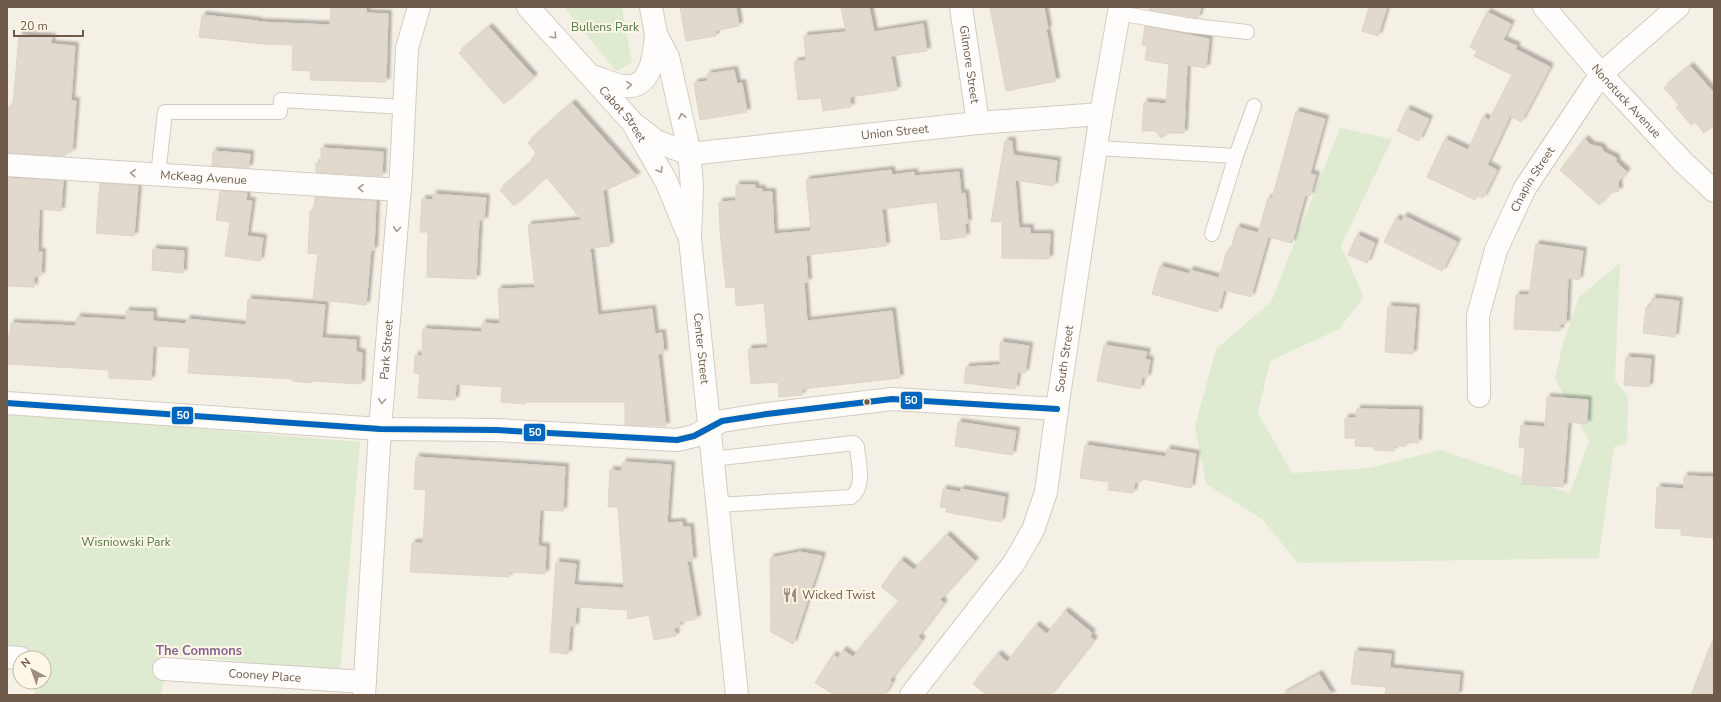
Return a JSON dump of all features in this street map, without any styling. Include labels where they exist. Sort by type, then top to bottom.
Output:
[{"type":"street","name":"Park Street","points":[[365,688],[380,429],[400,190],[407,48],[419,7]]},
{"type":"street","name":"Cabot Street","points":[[528,7],[632,122],[666,181],[690,239]]},
{"type":"street","name":"Center Street","points":[[651,7],[656,34],[668,57],[689,154],[692,187],[690,239],[737,695]]},
{"type":"street","name":"Gilmore Street","points":[[961,7],[978,123]]},
{"type":"street","name":"Nonotuck Avenue","points":[[1544,7],[1601,74],[1683,162],[1714,190]]},
{"type":"street","name":"Chapin Street","points":[[1479,396],[1478,316],[1496,250],[1525,188],[1601,74],[1678,7]]},
{"type":"street","name":"South Street","points":[[912,695],[1014,563],[1033,530],[1046,492],[1101,114],[1119,10]]},
{"type":"street","points":[[592,76],[624,86],[634,85],[642,80],[649,72],[652,63],[656,34]]},
{"type":"street","name":"Union Street","points":[[689,154],[978,123],[1101,114]]},
{"type":"street","points":[[632,122],[656,141],[689,154]]},
{"type":"street","name":"McKeag Avenue","points":[[7,165],[400,190]]},
{"type":"street","points":[[7,403],[380,429],[496,430],[676,440],[694,436],[722,421],[892,399],[1057,409]]},
{"type":"street","name":"Cooney Place","points":[[164,669],[365,688]]},
{"type":"lane","points":[[1119,10],[1186,25],[1247,32]]},
{"type":"lane","points":[[158,175],[165,112],[280,112],[281,100],[404,107]]},
{"type":"lane","points":[[1212,234],[1236,156],[1254,106]]},
{"type":"lane","points":[[1096,148],[1236,156]]},
{"type":"lane","points":[[712,459],[854,443],[857,447],[860,483],[856,494],[851,497],[717,505]]},
{"type":"green space","name":"Bullens Park","points":[[564,7],[622,7],[632,63],[616,71]]},
{"type":"green space","points":[[1340,128],[1392,139],[1341,246],[1364,297],[1339,329],[1270,361],[1258,413],[1292,473],[1370,468],[1440,450],[1570,493],[1589,441],[1555,379],[1562,347],[1579,297],[1620,263],[1615,381],[1628,396],[1627,444],[1614,447],[1599,558],[1298,563],[1262,519],[1206,484],[1195,426],[1216,349],[1271,302]]},
{"type":"green space","name":"Wisniowski Park","points":[[7,413],[360,442],[340,672],[169,654],[161,695],[35,695],[35,690],[52,690],[52,650],[7,651]]},
{"type":"building","points":[[331,7],[366,7],[366,13],[388,14],[386,82],[310,80],[311,71],[292,70],[293,45],[264,44],[199,37],[202,15],[258,21],[257,22],[330,25]]},
{"type":"building","points":[[680,7],[736,7],[739,26],[715,31],[716,36],[686,41]]},
{"type":"building","points":[[841,7],[869,7],[874,32],[923,24],[927,51],[891,56],[897,90],[850,97],[851,107],[823,111],[821,98],[798,100],[794,62],[806,60],[804,36],[846,32]]},
{"type":"building","points":[[990,7],[1044,7],[1048,29],[1046,29],[1056,81],[1006,91]]},
{"type":"building","points":[[1150,7],[1201,7],[1198,18],[1149,10]]},
{"type":"building","points":[[1369,7],[1387,7],[1378,36],[1362,31]]},
{"type":"building","points":[[1487,12],[1511,24],[1503,40],[1517,46],[1515,49],[1550,67],[1521,122],[1510,116],[1487,165],[1497,170],[1483,198],[1477,195],[1475,200],[1427,177],[1445,139],[1468,150],[1483,117],[1489,120],[1512,75],[1474,56],[1477,51],[1470,47]]},
{"type":"building","points":[[1145,26],[1209,39],[1206,68],[1187,65],[1184,133],[1169,133],[1161,138],[1155,131],[1142,131],[1144,102],[1166,104],[1169,64],[1145,60],[1147,46],[1142,45]]},
{"type":"building","points":[[489,27],[534,77],[504,104],[459,53]]},
{"type":"building","points":[[19,35],[52,37],[51,44],[75,46],[71,101],[76,101],[72,152],[65,152],[65,156],[7,153],[9,106],[13,106]]},
{"type":"building","points":[[1690,66],[1714,93],[1714,125],[1704,133],[1695,122],[1691,125],[1676,107],[1679,105],[1664,88]]},
{"type":"building","points":[[734,70],[737,84],[742,83],[747,112],[700,120],[694,83],[708,81],[707,74]]},
{"type":"building","points":[[572,103],[637,176],[603,191],[610,246],[590,248],[598,315],[652,309],[655,334],[662,333],[664,353],[658,354],[666,426],[625,425],[625,402],[525,402],[525,404],[501,402],[502,387],[456,384],[455,400],[418,398],[420,374],[414,373],[415,355],[422,356],[423,329],[482,332],[482,323],[500,324],[498,289],[535,288],[528,225],[582,220],[546,177],[514,206],[500,190],[533,161],[531,159],[537,154],[528,143]]},
{"type":"building","points":[[1407,109],[1429,119],[1419,141],[1397,131]]},
{"type":"building","points":[[1296,111],[1325,119],[1310,174],[1316,175],[1310,196],[1305,195],[1292,243],[1268,237],[1251,297],[1224,290],[1218,312],[1152,294],[1160,266],[1189,274],[1190,270],[1219,278],[1227,251],[1230,252],[1237,227],[1258,233],[1268,198],[1272,199]]},
{"type":"building","points":[[1585,139],[1591,145],[1601,147],[1604,152],[1616,158],[1616,162],[1627,172],[1618,182],[1619,191],[1610,193],[1599,205],[1560,170]]},
{"type":"building","points":[[1005,141],[1012,141],[1013,155],[1057,161],[1054,186],[1015,180],[1019,228],[1030,228],[1030,234],[1050,234],[1049,259],[1002,258],[1002,221],[991,222]]},
{"type":"building","points":[[321,148],[383,152],[382,176],[316,172],[316,163],[321,163]]},
{"type":"building","points":[[213,151],[250,154],[249,168],[212,166]]},
{"type":"building","points":[[891,170],[892,175],[914,172],[914,176],[959,172],[961,194],[965,193],[968,223],[965,223],[966,237],[941,240],[937,202],[882,209],[886,246],[806,255],[808,282],[804,282],[807,321],[892,311],[900,378],[802,389],[802,395],[779,397],[778,382],[751,384],[748,349],[768,348],[764,303],[736,306],[735,287],[726,288],[720,232],[719,202],[736,201],[736,185],[755,185],[755,189],[762,189],[762,192],[772,192],[774,234],[811,231],[806,180]]},
{"type":"building","points":[[7,178],[63,181],[61,211],[39,209],[38,252],[42,252],[41,276],[34,276],[34,287],[7,286]]},
{"type":"building","points":[[100,183],[138,186],[134,236],[96,233]]},
{"type":"building","points":[[220,191],[247,193],[246,201],[252,201],[247,236],[263,238],[260,261],[225,256],[230,222],[216,220]]},
{"type":"building","points":[[433,194],[486,198],[484,221],[479,220],[476,279],[427,277],[428,232],[420,232],[422,199],[433,200]]},
{"type":"building","points":[[315,197],[376,201],[374,250],[371,250],[366,305],[313,299],[318,254],[308,253],[310,211],[314,211]]},
{"type":"building","points":[[1404,216],[1457,242],[1442,271],[1384,242],[1396,218],[1402,221]]},
{"type":"building","points":[[1357,235],[1375,243],[1367,263],[1348,255]]},
{"type":"building","points":[[1536,244],[1583,251],[1579,280],[1568,278],[1566,324],[1560,324],[1560,331],[1514,329],[1516,295],[1529,295]]},
{"type":"building","points":[[153,249],[184,251],[183,273],[152,270]]},
{"type":"building","points":[[1652,298],[1679,301],[1675,337],[1643,333],[1646,307],[1651,307]]},
{"type":"building","points":[[248,299],[325,305],[322,338],[356,340],[356,352],[362,353],[361,384],[312,381],[311,383],[293,381],[293,379],[188,373],[190,348],[153,346],[151,380],[109,378],[109,370],[7,364],[7,336],[10,336],[11,323],[76,326],[77,317],[126,320],[126,311],[153,312],[153,321],[186,324],[187,319],[246,325]]},
{"type":"building","points":[[1388,306],[1416,308],[1413,354],[1385,352]]},
{"type":"building","points":[[1000,342],[1029,346],[1025,373],[1018,372],[1015,389],[964,383],[966,367],[1000,365]]},
{"type":"building","points":[[1104,345],[1147,352],[1145,359],[1150,360],[1147,378],[1142,377],[1140,389],[1097,381]]},
{"type":"building","points":[[1626,357],[1651,359],[1649,387],[1624,385]]},
{"type":"building","points":[[1547,397],[1588,400],[1587,424],[1568,422],[1563,487],[1522,484],[1525,447],[1519,447],[1521,425],[1545,427]]},
{"type":"building","points":[[1357,409],[1419,410],[1418,443],[1406,442],[1406,446],[1394,446],[1394,451],[1374,450],[1374,447],[1355,446],[1356,438],[1345,438],[1345,418],[1356,418]]},
{"type":"building","points":[[958,422],[1016,431],[1012,455],[955,446]]},
{"type":"building","points":[[1085,445],[1166,457],[1167,449],[1196,454],[1191,488],[1142,479],[1141,482],[1135,482],[1133,493],[1108,490],[1109,482],[1080,478]]},
{"type":"building","points":[[416,457],[565,467],[563,511],[540,510],[538,546],[546,547],[545,574],[509,572],[509,577],[410,572],[412,543],[423,543],[426,490],[414,489]]},
{"type":"building","points":[[623,462],[671,465],[667,523],[682,522],[683,527],[690,527],[693,561],[687,561],[697,619],[679,622],[680,627],[674,628],[676,636],[654,640],[649,615],[628,619],[627,610],[576,607],[575,627],[570,626],[568,654],[550,652],[556,562],[576,564],[574,585],[624,588],[618,507],[608,507],[610,470],[622,471]]},
{"type":"building","points":[[1684,476],[1714,477],[1714,538],[1681,535],[1681,529],[1655,528],[1657,487],[1684,489]]},
{"type":"building","points":[[943,489],[960,492],[961,489],[1005,497],[1001,522],[946,512],[947,508],[940,507]]},
{"type":"building","points":[[947,535],[975,561],[940,600],[944,603],[918,637],[922,640],[890,680],[892,682],[884,695],[835,695],[815,683],[833,655],[838,658],[843,650],[853,657],[899,601],[881,587],[901,560],[914,570]]},
{"type":"building","name":"Wicked Twist","points":[[800,552],[822,556],[793,644],[771,632],[770,558]]},
{"type":"building","points":[[1065,611],[1092,633],[1090,636],[1094,640],[1050,695],[987,695],[973,684],[998,654],[1007,662],[1036,625],[1047,634]]},
{"type":"building","points":[[1713,639],[1714,695],[1691,695]]},
{"type":"building","points":[[1355,651],[1391,654],[1390,668],[1460,675],[1458,695],[1385,695],[1386,687],[1351,684]]},
{"type":"building","points":[[1319,674],[1332,695],[1282,695]]},
{"type":"transit line","name":"50","points":[[7,403],[380,429],[496,430],[677,440],[694,436],[722,421],[892,399],[1057,409]]},
{"type":"place","name":"Wicked Twist","points":[[790,595]]},
{"type":"district","name":"The Commons","points":[[199,651]]}]
